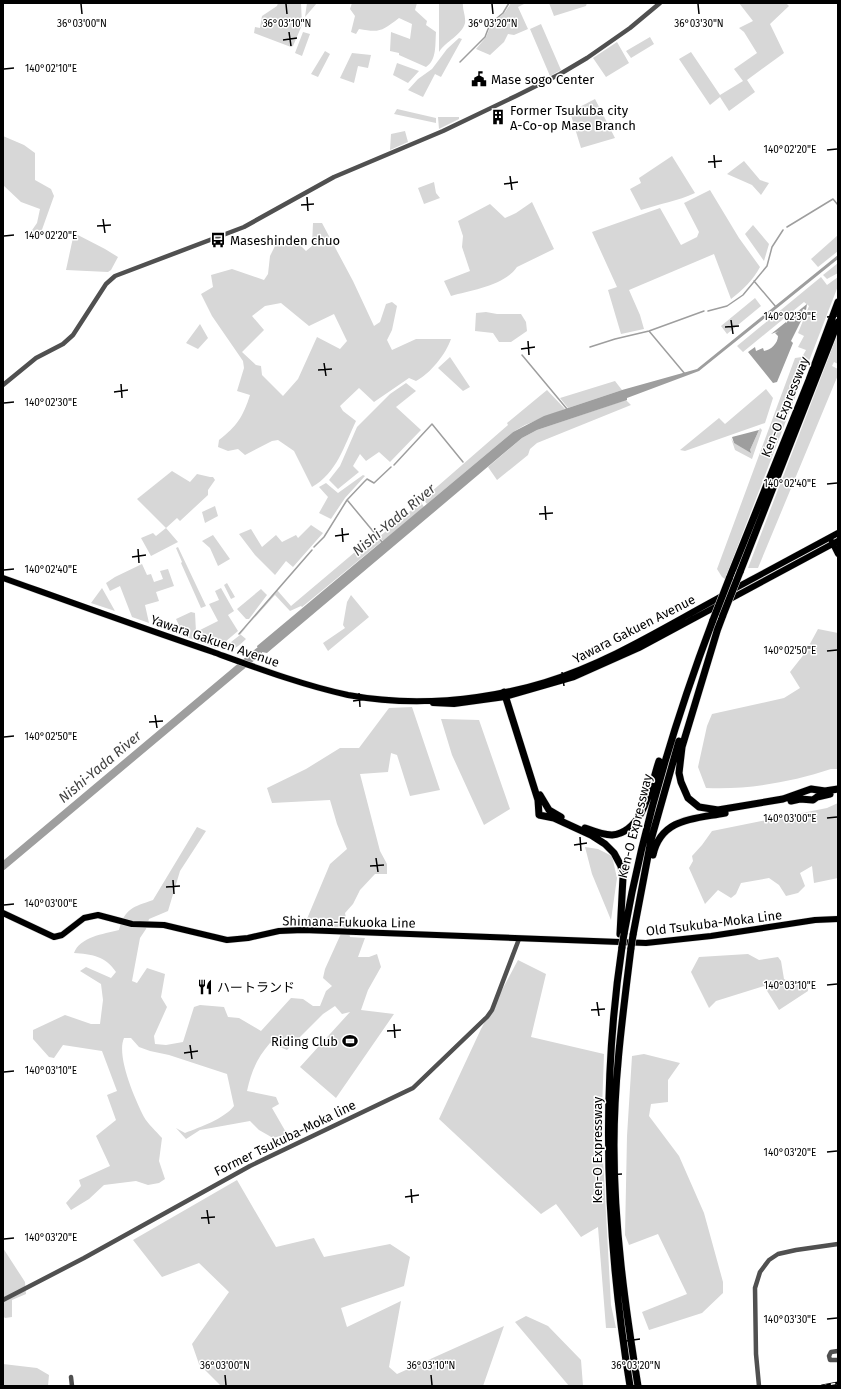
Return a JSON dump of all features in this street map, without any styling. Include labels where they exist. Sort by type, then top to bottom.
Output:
[{"type":"highway","name":"Ken-O Expressway","points":[[630,1386],[621,1330],[611,1231],[608,1139],[609,1079],[622,934],[650,810],[677,718],[713,620],[809,380],[838,302]]},
{"type":"highway","name":"Ken-O Expressway","points":[[638,1386],[629,1328],[618,1227],[614,1145],[624,1000],[640,889],[662,798],[677,746],[718,628],[838,322]]},
{"type":"highway","points":[[718,628],[682,747],[679,773],[688,798],[699,807],[718,810],[782,799],[811,789],[825,791],[838,789]]},
{"type":"highway","points":[[504,695],[538,800],[539,815],[554,818],[591,835],[610,848],[618,859],[624,886],[622,934]]},
{"type":"highway","points":[[528,766],[543,802],[552,812],[596,832],[612,835],[618,834],[631,827],[641,812],[662,750],[677,718]]},
{"type":"highway","points":[[634,936],[654,848],[665,830],[674,824],[686,821],[783,801],[800,799],[813,800],[817,797],[838,793]]},
{"type":"main road","points":[[836,539],[838,554]]},
{"type":"main road","name":"Yawara Gakuen Avenue","points":[[3,578],[252,667],[316,687],[348,695],[443,705],[504,695],[574,678],[622,656],[836,539]]},
{"type":"main road","name":"Shimana-Fukuoka Line","points":[[3,913],[54,937],[62,935],[84,918],[98,915],[132,924],[164,925],[227,940],[248,938],[279,931],[303,930],[519,939]]},
{"type":"main road","name":"Old Tsukuba-Moka Line","points":[[519,939],[646,943],[710,936],[815,920],[838,919]]},
{"type":"street","points":[[3,385],[36,358],[63,344],[73,335],[106,284],[115,276],[244,227],[334,177],[436,134],[560,74],[587,58],[630,28],[660,3]]},
{"type":"street","name":"Former Tsukuba-Moka line","points":[[3,1300],[126,1235],[243,1169],[413,1088],[487,1017],[492,1010],[519,939]]},
{"type":"street","points":[[759,1386],[756,1354],[755,1288],[760,1272],[769,1260],[778,1254],[838,1244]]},
{"type":"street","points":[[838,1351],[831,1352],[829,1356],[830,1360],[838,1360]]},
{"type":"street","points":[[71,1377],[72,1386]]},
{"type":"shaded area","points":[[278,3],[301,3],[302,25],[293,46],[291,47],[254,33],[255,27],[260,28],[262,16],[277,6]]},
{"type":"shaded area","points":[[307,3],[317,3],[305,17]]},
{"type":"shaded area","points":[[352,3],[417,3],[415,10],[427,21],[426,25],[436,32],[435,51],[430,64],[426,67],[399,55],[399,53],[390,51],[391,32],[410,39],[412,24],[399,18],[389,26],[380,30],[372,31],[359,29],[356,34],[351,32],[355,16],[350,9]]},
{"type":"shaded area","points":[[439,3],[463,3],[465,23],[461,31],[439,52]]},
{"type":"shaded area","points":[[511,3],[526,3],[518,7],[528,29],[514,35],[508,34],[504,42],[490,55],[476,49],[486,37],[491,25],[505,12]]},
{"type":"shaded area","points":[[549,3],[587,3],[586,6],[554,16]]},
{"type":"shaded area","points":[[739,3],[786,3],[789,6],[770,24],[784,53],[747,80],[755,92],[729,111],[720,97],[710,105],[679,59],[691,52],[720,95],[743,81],[734,69],[757,53],[744,32],[739,28],[753,21]]},
{"type":"shaded area","points":[[541,24],[561,70],[550,76],[530,29]]},
{"type":"shaded area","points":[[303,32],[310,34],[302,56],[295,53]]},
{"type":"shaded area","points":[[650,37],[654,44],[631,58],[626,51]]},
{"type":"shaded area","points":[[459,38],[462,39],[441,77],[435,74],[423,97],[408,90],[418,79],[432,69],[447,49]]},
{"type":"shaded area","points":[[617,42],[629,63],[606,77],[593,58]]},
{"type":"shaded area","points":[[325,51],[330,54],[318,77],[311,74]]},
{"type":"shaded area","points":[[352,53],[371,55],[368,68],[358,66],[354,83],[340,78]]},
{"type":"shaded area","points":[[397,63],[419,71],[408,83],[393,75]]},
{"type":"shaded area","points":[[595,99],[615,138],[581,148],[570,112]]},
{"type":"shaded area","points":[[397,109],[436,118],[436,123],[394,114]]},
{"type":"shaded area","points":[[438,117],[459,117],[459,119],[439,129]]},
{"type":"shaded area","points":[[405,131],[408,142],[390,150],[391,134]]},
{"type":"shaded area","points":[[3,136],[24,145],[35,153],[35,180],[51,189],[54,196],[39,238],[30,233],[37,223],[40,209],[21,202],[3,185]]},
{"type":"shaded area","points":[[672,156],[695,193],[641,210],[630,189],[641,183],[639,178]]},
{"type":"shaded area","points":[[744,161],[760,180],[769,183],[761,195],[752,185],[727,174]]},
{"type":"shaded area","points":[[434,182],[436,193],[440,198],[424,204],[418,188]]},
{"type":"shaded area","points":[[710,190],[739,238],[760,267],[757,272],[740,292],[731,299],[714,254],[629,290],[640,315],[644,329],[621,334],[608,290],[617,287],[592,232],[660,208],[681,245],[697,237],[699,232],[684,203]]},
{"type":"shaded area","points":[[532,202],[554,249],[517,267],[504,279],[496,283],[451,296],[444,281],[470,271],[462,247],[463,236],[458,221],[490,204],[505,218],[516,213]]},
{"type":"shaded area","points":[[313,223],[322,223],[353,281],[374,326],[380,322],[386,304],[392,302],[397,306],[392,330],[387,340],[392,350],[416,339],[451,339],[449,345],[437,363],[421,378],[416,381],[409,378],[374,402],[359,388],[340,406],[343,411],[356,421],[334,467],[321,481],[312,487],[294,451],[278,440],[272,441],[245,455],[238,449],[228,451],[218,447],[219,440],[239,420],[250,395],[237,391],[244,368],[243,361],[212,316],[201,294],[213,287],[211,275],[232,269],[264,280],[268,274],[270,256],[278,240],[294,239],[306,251],[312,246]],"holes":[[[281,303],[309,326],[334,314],[347,341],[340,349],[317,337],[298,379],[283,396],[262,375],[261,366],[256,365],[242,352],[264,330],[252,316],[265,306]]]},
{"type":"shaded area","points":[[753,225],[769,244],[764,261],[745,234]]},
{"type":"shaded area","points":[[74,233],[118,257],[111,270],[108,272],[66,270]]},
{"type":"shaded area","points":[[838,235],[838,251],[818,267],[811,259]]},
{"type":"shaded area","points":[[838,255],[838,259],[699,371],[627,398],[627,400],[537,430],[522,438],[267,653],[262,652],[254,659],[249,658],[258,650],[257,646],[513,432],[544,416],[622,390],[697,369]]},
{"type":"shaded area","points":[[838,263],[838,273],[827,279],[823,275]]},
{"type":"shaded area","points":[[821,277],[827,285],[838,277],[838,286],[725,579],[717,569],[795,358],[802,357],[806,350],[798,347],[804,336],[798,333],[809,306],[804,302],[743,352],[737,346]]},
{"type":"shaded area","points":[[755,298],[761,306],[727,334],[721,326]]},
{"type":"shaded area","points":[[807,304],[806,310],[803,309],[802,312],[805,313],[791,341],[793,343],[777,382],[773,383],[748,352],[755,347],[756,351],[763,348],[764,351],[772,348],[778,339],[778,336],[775,333],[779,331],[771,334],[786,322],[787,323],[787,320]]},
{"type":"shaded area","points":[[486,312],[497,314],[521,314],[526,322],[527,331],[511,342],[499,342],[493,333],[475,331],[476,313]]},
{"type":"shaded area","points":[[200,324],[208,338],[198,349],[186,343]]},
{"type":"shaded area","points":[[838,333],[838,364],[834,362],[832,366],[838,369],[838,375],[758,568],[748,568]]},
{"type":"shaded area","points":[[450,357],[470,387],[463,391],[438,368]]},
{"type":"shaded area","points":[[615,381],[622,390],[568,408],[560,398]]},
{"type":"shaded area","points":[[406,383],[416,391],[396,407],[421,430],[390,462],[379,452],[366,461],[360,454],[353,466],[359,472],[338,489],[329,480],[340,466],[357,427],[390,394]]},
{"type":"shaded area","points":[[766,389],[773,398],[765,423],[685,451],[680,450],[719,418],[725,424]]},
{"type":"shaded area","points":[[547,390],[565,409],[525,425],[513,432],[427,504],[423,499],[508,425],[507,423]]},
{"type":"shaded area","points":[[626,400],[631,405],[537,443],[530,449],[528,455],[497,480],[488,467],[522,438],[537,430]]},
{"type":"shaded area","points":[[760,428],[762,430],[752,459],[735,450],[731,438],[734,443],[750,450]]},
{"type":"shaded area","points":[[759,430],[750,450],[751,453],[734,443],[732,437]]},
{"type":"shaded area","points":[[172,471],[190,482],[197,474],[213,477],[215,480],[208,490],[208,495],[180,521],[177,518],[166,528],[137,499]]},
{"type":"shaded area","points":[[363,475],[365,476],[345,498],[331,519],[319,513],[328,497],[319,487],[326,483],[338,493]]},
{"type":"shaded area","points":[[421,502],[424,507],[383,541],[379,537]]},
{"type":"shaded area","points":[[215,506],[218,516],[205,523],[202,512]]},
{"type":"shaded area","points":[[311,525],[323,533],[293,567],[286,561],[275,575],[255,555],[239,534],[251,529],[262,547],[276,535],[282,542],[296,535],[298,538]]},
{"type":"shaded area","points":[[166,528],[178,542],[151,556],[141,538],[153,533],[156,536]]},
{"type":"shaded area","points":[[213,535],[230,559],[218,566],[210,548],[202,541]]},
{"type":"shaded area","points":[[374,536],[381,542],[302,607],[301,606],[290,611],[275,595],[250,623],[277,590],[291,606]]},
{"type":"shaded area","points":[[178,547],[206,606],[201,608],[181,563],[182,562],[176,548]]},
{"type":"shaded area","points":[[142,564],[147,575],[151,574],[154,582],[163,579],[160,571],[168,569],[174,586],[156,592],[159,601],[145,605],[149,623],[132,617],[120,586],[110,591],[106,583]]},
{"type":"shaded area","points":[[227,583],[235,597],[231,599],[224,585]]},
{"type":"shaded area","points":[[102,588],[115,611],[91,603]]},
{"type":"shaded area","points":[[221,588],[234,611],[228,615],[238,631],[219,647],[216,648],[167,630],[179,625],[176,619],[191,612],[195,613],[196,632],[218,621],[209,604],[219,600],[215,591]]},
{"type":"shaded area","points":[[261,589],[267,595],[249,619],[246,619],[237,609]]},
{"type":"shaded area","points":[[351,595],[369,617],[328,651],[323,643],[345,628],[343,625],[347,602]]},
{"type":"shaded area","points":[[818,629],[838,633],[838,769],[831,769],[801,778],[770,784],[738,788],[706,788],[698,767],[707,726],[712,714],[784,698],[800,688],[790,672],[805,653]]},
{"type":"shaded area","points":[[240,635],[246,639],[241,644],[229,650],[222,649]]},
{"type":"shaded area","points":[[412,707],[440,790],[410,796],[397,755],[391,753],[388,772],[360,774],[380,851],[387,864],[387,874],[375,874],[360,890],[353,904],[345,913],[350,937],[365,938],[358,957],[369,957],[377,954],[381,967],[368,990],[361,1010],[394,1014],[336,1098],[300,1067],[350,1012],[342,1014],[335,1006],[323,1014],[287,1050],[270,1043],[261,1054],[255,1066],[247,1091],[276,1097],[279,1104],[272,1108],[287,1134],[273,1138],[259,1130],[250,1121],[200,1130],[186,1139],[176,1128],[185,1133],[218,1119],[230,1111],[234,1106],[227,1074],[169,1055],[150,1051],[139,1047],[131,1038],[124,1038],[122,1055],[124,1066],[136,1100],[144,1117],[162,1138],[159,1161],[165,1179],[159,1183],[148,1185],[136,1181],[104,1185],[89,1199],[71,1210],[66,1203],[81,1186],[79,1180],[110,1166],[96,1136],[116,1120],[107,1095],[117,1091],[102,1051],[63,1045],[54,1058],[49,1057],[33,1039],[33,1030],[65,1015],[91,1024],[100,1024],[103,1000],[101,984],[80,971],[86,967],[111,978],[116,972],[108,962],[103,959],[92,955],[74,953],[77,948],[81,943],[93,937],[119,930],[124,917],[131,909],[153,900],[197,827],[206,831],[180,871],[168,911],[149,919],[146,929],[140,938],[132,981],[137,983],[147,968],[165,974],[161,997],[167,1007],[154,1036],[155,1044],[166,1045],[183,1042],[194,1007],[200,1005],[224,1007],[228,1017],[239,1018],[261,1031],[291,998],[303,999],[313,1006],[320,1006],[326,991],[332,986],[323,978],[325,969],[344,927],[304,926],[330,864],[347,849],[337,824],[330,800],[272,803],[267,788],[306,769],[340,748],[359,748],[389,708]]},
{"type":"shaded area","points":[[441,719],[479,720],[510,809],[484,825],[452,755]]},
{"type":"shaded area","points":[[838,803],[838,878],[814,883],[812,866],[800,873],[805,886],[798,893],[786,896],[779,885],[769,878],[741,883],[736,894],[731,898],[718,890],[705,904],[689,868],[693,861],[692,856],[712,831],[827,808]]},
{"type":"shaded area","points":[[585,847],[598,849],[612,856],[617,878],[611,920],[592,874]]},
{"type":"shaded area","points":[[748,954],[759,960],[778,957],[781,961],[784,979],[793,984],[807,983],[808,991],[779,1010],[764,986],[716,1001],[709,1008],[691,972],[699,957]]},
{"type":"shaded area","points":[[518,960],[546,974],[531,1037],[604,1054],[600,1164],[603,1158],[611,1305],[616,1328],[606,1328],[598,1227],[581,1237],[556,1204],[541,1214],[439,1119],[481,1029]]},
{"type":"shaded area","points":[[644,1054],[680,1063],[668,1080],[668,1102],[651,1104],[649,1116],[679,1156],[704,1213],[723,1282],[723,1293],[702,1313],[649,1330],[642,1312],[687,1294],[658,1234],[629,1245],[625,1235],[627,1136],[632,1056]]},
{"type":"shaded area","points":[[237,1180],[276,1247],[314,1238],[324,1257],[390,1244],[410,1257],[404,1286],[341,1308],[347,1327],[401,1301],[389,1367],[397,1374],[504,1326],[483,1386],[221,1386],[199,1364],[192,1344],[229,1292],[199,1263],[162,1277],[133,1240]]},
{"type":"shaded area","points":[[3,1248],[25,1282],[26,1294],[12,1300],[12,1317],[5,1318],[3,1316]]},
{"type":"shaded area","points":[[526,1316],[548,1326],[581,1360],[583,1386],[569,1386],[515,1322]]},
{"type":"shaded area","points":[[3,1364],[37,1368],[49,1375],[48,1386],[3,1386]]},
{"type":"waterway","points":[[460,62],[485,37],[490,24],[503,13],[509,3]]},
{"type":"waterway","points":[[787,227],[833,199],[838,205]]},
{"type":"waterway","points":[[708,311],[727,306],[743,295],[767,266],[772,247],[783,230]]},
{"type":"waterway","points":[[754,281],[776,307]]},
{"type":"waterway","points":[[590,347],[649,331],[704,311]]},
{"type":"waterway","points":[[649,331],[685,374]]},
{"type":"waterway","points":[[522,355],[567,409]]},
{"type":"waterway","points":[[394,465],[432,424],[463,462]]},
{"type":"waterway","points":[[314,547],[324,537],[347,500],[364,482],[367,479],[374,483],[391,467]]},
{"type":"waterway","points":[[348,501],[382,542]]},
{"type":"waterway","points":[[239,634],[312,550]]},
{"type":"waterway","name":"Nishi-Yada River","points":[[3,866],[258,652]]},
{"type":"railway","points":[[822,1386],[838,1383]]},
{"type":"place","name":"Mase sogo Center","points":[[479,79]]},
{"type":"place","name":"Former Tsukuba city A-Co-op Mase Branch","points":[[498,117]]},
{"type":"place","name":"Maseshinden chuo","points":[[218,240]]},
{"type":"place","name":"ハートランド","points":[[205,987]]},
{"type":"place","name":"Riding Club","points":[[350,1041]]}]
